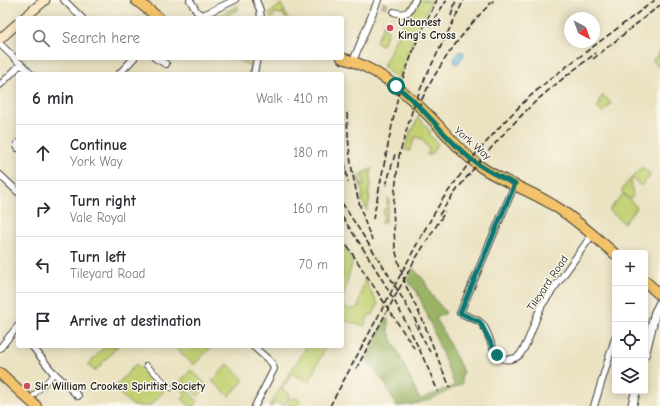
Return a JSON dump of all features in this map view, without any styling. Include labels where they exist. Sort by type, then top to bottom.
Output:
[{"type":"main road","points":[[26,16],[45,0]]},
{"type":"main road","points":[[136,0],[157,16]]},
{"type":"main road","points":[[0,39],[16,26]]},
{"type":"main road","name":"York Way","points":[[344,59],[368,67],[402,91],[431,118],[458,148],[479,165],[553,205],[612,252]]},
{"type":"main road","points":[[648,283],[660,295]]},
{"type":"main road","points":[[0,373],[36,406]]},
{"type":"street","points":[[64,0],[80,16]]},
{"type":"street","points":[[190,0],[197,12],[203,15],[235,0]]},
{"type":"street","points":[[256,0],[261,16]]},
{"type":"street","points":[[394,12],[401,14],[408,12],[416,0]]},
{"type":"street","points":[[353,61],[379,3]]},
{"type":"street","points":[[0,44],[29,72]]},
{"type":"street","points":[[122,72],[132,60]]},
{"type":"street","points":[[159,60],[166,64]]},
{"type":"street","points":[[254,72],[257,60]]},
{"type":"street","points":[[0,85],[20,64]]},
{"type":"street","points":[[0,175],[16,190]]},
{"type":"street","name":"Tileyard Road","points":[[515,184],[460,313],[480,322],[497,355],[505,360],[516,358],[520,355],[542,305],[592,235]]},
{"type":"street","points":[[648,342],[660,295]]},
{"type":"street","points":[[0,348],[16,330]]},
{"type":"street","points":[[34,348],[51,370],[78,396]]},
{"type":"street","points":[[255,406],[274,369],[272,363],[260,348]]},
{"type":"street","points":[[594,406],[612,348]]},
{"type":"street","points":[[146,365],[171,388]]},
{"type":"street","points":[[34,395],[52,376]]},
{"type":"street","points":[[632,406],[635,394]]},
{"type":"green space","points":[[416,0],[432,0],[411,45],[398,80],[383,66]]},
{"type":"green space","points":[[281,4],[287,16],[284,16],[283,12],[282,14],[274,13],[273,16],[270,16],[270,13]]},
{"type":"green space","points":[[238,6],[238,10],[227,16],[218,16]]},
{"type":"green space","points":[[384,24],[388,32],[382,45],[376,42]]},
{"type":"green space","points":[[655,57],[660,57],[660,68],[653,61]]},
{"type":"green space","points":[[238,60],[246,60],[253,65],[251,72],[249,72],[251,66]]},
{"type":"green space","points":[[603,95],[611,103],[603,113],[597,108],[600,104],[598,102]]},
{"type":"green space","points":[[418,117],[430,131],[430,135],[438,144],[431,155],[427,155],[429,149],[422,139],[415,137],[410,151],[405,150],[411,130],[413,130]]},
{"type":"green space","points":[[642,167],[651,175],[641,186],[632,178]]},
{"type":"green space","points":[[372,169],[370,180],[372,185],[370,186],[368,196],[370,197],[367,211],[361,198],[363,195],[358,176],[362,185],[365,185],[361,174]]},
{"type":"green space","points":[[631,178],[633,196],[630,199],[621,191]]},
{"type":"green space","points":[[623,194],[637,207],[624,223],[609,210]]},
{"type":"green space","points":[[388,198],[390,202],[385,221],[384,223],[381,223],[383,220],[383,213],[384,209],[386,208]]},
{"type":"green space","points":[[344,246],[353,260],[344,293]]},
{"type":"green space","points":[[413,268],[424,280],[430,293],[446,313],[436,318],[461,367],[463,373],[461,379],[463,383],[439,396],[423,402],[405,406],[396,406],[386,385],[366,359],[387,318],[389,324],[388,330],[419,398],[421,399],[441,391],[442,389],[444,390],[453,386],[454,384],[417,292],[407,280]]},
{"type":"green space","points":[[365,278],[369,289],[378,304],[373,315],[370,314],[364,326],[344,321],[344,307],[350,309],[358,307]]},
{"type":"green space","points":[[103,348],[116,348],[95,371],[88,365]]},
{"type":"green space","points":[[175,348],[210,348],[194,365]]},
{"type":"green space","points":[[306,348],[325,348],[309,382],[292,374],[282,389],[290,394],[288,399],[296,398],[301,401],[297,406],[290,406],[286,402],[284,405],[275,402],[273,406],[269,406]]},
{"type":"green space","points":[[136,364],[164,391],[150,406],[133,406],[114,388]]},
{"type":"green space","points":[[228,364],[244,380],[229,396],[212,381]]},
{"type":"green space","points":[[191,370],[208,386],[198,396],[181,380]]},
{"type":"green space","points":[[179,383],[198,401],[194,406],[189,406],[182,399],[186,394],[176,385]]},
{"type":"water","points":[[460,51],[464,52],[464,55],[458,63],[455,63],[454,59]]},
{"type":"tunnel","points":[[383,7],[394,12]]},
{"type":"railway","points":[[373,219],[400,86],[417,41],[437,0]]},
{"type":"railway","points":[[429,26],[447,0]]},
{"type":"railway","points":[[451,16],[456,0]]},
{"type":"railway","points":[[444,374],[423,321],[406,286],[399,264],[395,248],[393,207],[399,156],[413,108],[425,78],[464,0]]},
{"type":"railway","points":[[418,108],[441,65],[471,24],[494,0]]},
{"type":"railway","points":[[330,406],[424,231],[442,200],[475,155],[503,123],[550,79],[655,0]]},
{"type":"railway","points":[[593,59],[660,5]]},
{"type":"railway","points":[[439,215],[472,171],[521,116],[549,90],[596,53]]},
{"type":"railway","points":[[347,113],[349,146],[357,194],[372,240]]},
{"type":"railway","points":[[386,186],[395,154]]},
{"type":"railway","points":[[344,158],[348,183]]},
{"type":"railway","points":[[344,206],[388,274],[420,328]]},
{"type":"railway","points":[[356,369],[413,263],[445,212]]},
{"type":"railway","points":[[344,220],[370,259],[395,302],[418,346],[438,392]]},
{"type":"railway","points":[[344,241],[414,348]]},
{"type":"railway","points":[[415,324],[430,352]]},
{"type":"railway","points":[[442,369],[450,387]]},
{"type":"place","name":"Urbanest King's Cross","points":[[390,28]]},
{"type":"place","name":"Sir William Crookes Spiritist Society","points":[[27,386]]},
{"type":"route","points":[[396,86],[431,118],[469,158],[481,167],[515,184],[460,313],[480,322],[497,355]]}]
